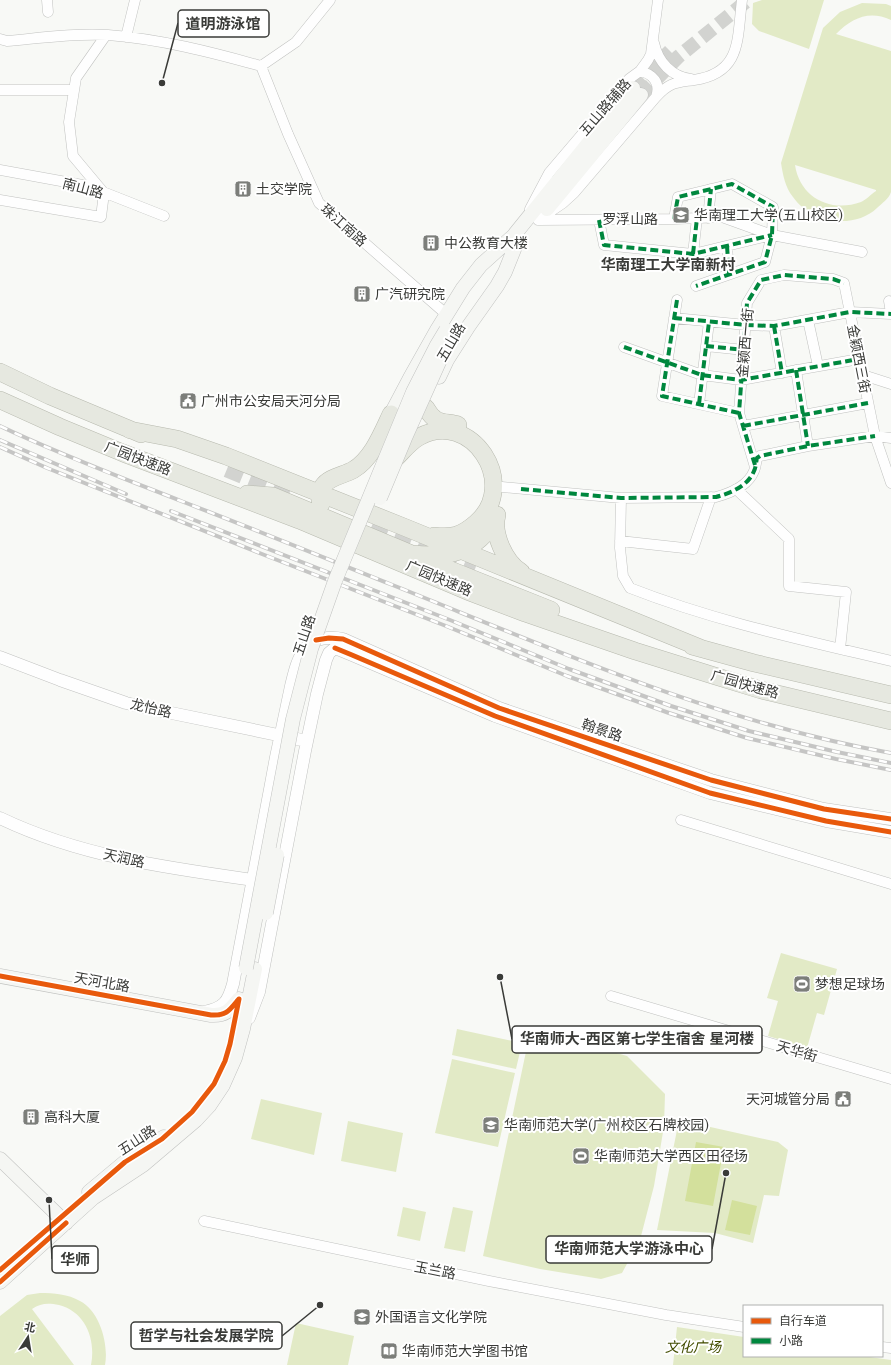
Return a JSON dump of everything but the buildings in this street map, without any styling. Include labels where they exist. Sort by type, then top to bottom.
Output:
[{"type":"highway","name":"广园快速路","points":[[0,372],[50,396],[227,469]]},
{"type":"highway","name":"广园快速路","points":[[0,400],[123,453],[227,492],[412,566],[467,591],[635,651],[761,690],[891,720]]},
{"type":"highway","points":[[426,408],[434,418],[441,422],[452,423],[466,428],[478,436],[487,446],[494,457],[501,477],[502,487],[496,519],[498,534],[504,555],[517,570],[539,582]]},
{"type":"highway","points":[[331,520],[324,512],[320,502],[322,486],[327,482],[354,470],[362,464],[370,455],[392,414]]},
{"type":"highway","points":[[130,430],[182,440],[320,493],[703,649]]},
{"type":"highway","points":[[396,458],[410,443],[418,438],[436,432],[448,431],[460,434],[470,440],[488,460],[493,477],[493,491],[488,508],[480,519],[468,530],[456,536],[446,538],[424,535]]},
{"type":"highway","points":[[227,492],[273,496],[468,578],[542,606],[635,651]]},
{"type":"highway","points":[[412,554],[432,556],[461,551],[474,545],[482,538],[496,519]]},
{"type":"highway","name":"广园快速路","points":[[475,569],[563,603],[703,649],[754,663],[891,695]]},
{"type":"main road","name":"五山路","points":[[0,1282],[125,1162],[162,1139],[198,1105],[214,1084],[225,1061],[239,999],[250,968],[313,676],[337,602],[396,458],[466,298],[637,92]]},
{"type":"main road","points":[[513,242],[505,272],[448,360],[420,419],[415,423],[408,424],[401,421],[392,414],[410,378],[446,314],[463,288],[481,265],[513,242]]},
{"type":"main road","name":"五山路","points":[[0,1270],[63,1220],[143,1165],[188,1127],[203,1113],[220,1090],[230,1070],[243,1029],[250,968],[293,719],[311,649],[333,586],[411,398],[424,369],[450,332]]},
{"type":"main road","name":"天河北路","points":[[0,976],[219,1016],[225,1013],[239,999]]},
{"type":"main road","points":[[0,1159],[63,1220]]},
{"type":"street","points":[[47,0],[48,12]]},
{"type":"street","points":[[126,37],[135,0]]},
{"type":"street","points":[[0,39],[7,41],[53,37],[106,35],[126,37],[198,49],[261,66],[296,42],[330,0]]},
{"type":"street","points":[[640,71],[651,54],[658,0]]},
{"type":"street","points":[[532,220],[563,203],[574,193],[656,97],[669,84],[712,76],[724,68],[732,58],[736,45],[742,0]]},
{"type":"street","points":[[0,200],[101,217],[104,193],[73,156],[69,122],[76,78],[106,35]]},
{"type":"street","points":[[653,39],[656,52],[663,64],[673,73],[686,78],[699,79]]},
{"type":"street","name":"珠江南路","points":[[261,66],[288,134],[319,204],[446,314]]},
{"type":"street","name":"五山路辅路","points":[[532,220],[534,200],[549,174],[634,74],[640,71],[651,76],[658,85],[656,97]]},
{"type":"street","points":[[0,90],[74,90]]},
{"type":"street","name":"南山路","points":[[0,170],[88,186],[164,216]]},
{"type":"street","points":[[674,219],[678,197],[732,184],[773,207],[772,235],[765,262],[696,286]]},
{"type":"street","points":[[708,218],[711,189]]},
{"type":"street","name":"罗浮山路","points":[[532,220],[674,219],[722,217],[772,235],[862,252]]},
{"type":"street","points":[[693,254],[697,218]]},
{"type":"street","points":[[599,220],[604,245],[693,254],[772,235]]},
{"type":"street","points":[[727,246],[729,274]]},
{"type":"street","name":"金颖西一街","points":[[755,467],[739,413],[747,303],[762,280],[784,275],[832,279],[844,283]]},
{"type":"street","name":"金颖西三街","points":[[844,283],[875,436],[891,483]]},
{"type":"street","points":[[677,300],[662,396],[739,413]]},
{"type":"street","points":[[674,318],[746,325],[774,326],[850,312],[891,313],[889,302],[891,302]]},
{"type":"street","points":[[808,320],[818,366]]},
{"type":"street","points":[[699,404],[709,322]]},
{"type":"street","points":[[774,326],[782,373]]},
{"type":"street","points":[[706,346],[744,350]]},
{"type":"street","points":[[624,347],[702,375],[741,380],[859,359]]},
{"type":"street","points":[[796,370],[808,446]]},
{"type":"street","points":[[863,375],[891,384]]},
{"type":"street","points":[[743,426],[868,403]]},
{"type":"street","points":[[502,487],[621,498],[716,497],[731,493],[748,481],[755,467],[757,458],[760,456],[808,446],[875,436],[891,438]]},
{"type":"street","points":[[736,490],[789,539],[789,586],[846,592],[840,649]]},
{"type":"street","points":[[620,542],[693,549],[711,497]]},
{"type":"street","points":[[621,498],[620,542],[623,576],[630,588],[666,602],[751,627],[891,661]]},
{"type":"street","name":"翰景路","points":[[280,736],[297,664],[303,651],[308,644],[316,640],[330,638],[344,639],[499,708],[711,780],[824,809],[891,819]]},
{"type":"street","name":"翰景路","points":[[307,741],[326,660],[329,653],[335,648],[495,716],[710,793],[826,821],[891,832]]},
{"type":"street","name":"龙怡路","points":[[0,657],[60,680],[152,710],[307,741]]},
{"type":"street","points":[[199,1012],[215,1010],[227,1001],[230,995],[280,736]]},
{"type":"street","points":[[243,1029],[252,1012],[259,992],[307,741]]},
{"type":"street","name":"天润路","points":[[0,818],[82,848],[157,866],[253,880]]},
{"type":"street","points":[[682,820],[891,884]]},
{"type":"street","name":"天华街","points":[[611,996],[891,1079]]},
{"type":"street","name":"玉兰路","points":[[204,1221],[410,1265],[666,1315],[743,1327]]},
{"type":"green space","points":[[762,0],[824,0],[809,49],[759,31],[752,24],[753,3]]},
{"type":"green space","points":[[862,3],[886,4],[891,6],[891,20],[875,16],[861,17],[842,28],[836,34],[891,51],[891,192],[885,201],[868,215],[845,221],[821,218],[810,213],[801,206],[793,197],[786,185],[781,163],[823,28],[840,12]],"holes":[[[795,165],[876,190],[861,202],[839,206],[828,204],[810,194],[803,186],[798,177]]]},
{"type":"green space","name":"梦想足球场","points":[[781,953],[837,969],[824,1015],[817,1013],[807,1048],[768,1036],[778,1001],[767,998]]},
{"type":"green space","points":[[457,1029],[522,1043],[516,1069],[452,1055]]},
{"type":"green space","name":"华南师范大学西区田径场","points":[[528,1042],[583,1045],[627,1056],[665,1094],[664,1126],[654,1186],[640,1240],[622,1273],[601,1279],[540,1269],[483,1256]]},
{"type":"green space","points":[[452,1059],[515,1073],[498,1147],[435,1133]]},
{"type":"green space","points":[[261,1099],[322,1113],[314,1155],[251,1139]]},
{"type":"green space","points":[[679,1120],[778,1142],[788,1150],[779,1196],[764,1195],[753,1243],[715,1233],[657,1230]]},
{"type":"green space","points":[[348,1121],[403,1133],[396,1172],[341,1161]]},
{"type":"green space","points":[[403,1207],[426,1212],[420,1241],[397,1236]]},
{"type":"green space","points":[[453,1207],[473,1211],[465,1252],[444,1248]]},
{"type":"green space","points":[[40,1293],[66,1295],[80,1301],[93,1312],[102,1329],[106,1348],[105,1365],[91,1365],[92,1346],[87,1328],[82,1320],[68,1309],[59,1305],[48,1304],[32,1309],[74,1365],[0,1365],[0,1316],[27,1295]]},
{"type":"green space","points":[[296,1323],[354,1336],[348,1365],[287,1365]]},
{"type":"green space","name":"文化广场","points":[[677,1327],[743,1337],[743,1357],[870,1357],[891,1360],[891,1365],[673,1365]]},
{"type":"shaded area","points":[[696,1142],[724,1147],[713,1206],[685,1201]]},
{"type":"shaded area","points":[[732,1200],[757,1206],[750,1235],[725,1230]]},
{"type":"tunnel","points":[[641,95],[678,57],[748,0]]},
{"type":"tunnel","points":[[633,88],[670,51]]},
{"type":"tunnel","points":[[227,469],[293,496]]},
{"type":"tunnel","points":[[371,528],[475,569]]},
{"type":"railway","points":[[0,426],[90,465],[574,658],[636,681],[762,723],[826,740],[891,753]]},
{"type":"railway","points":[[0,440],[126,494]]},
{"type":"railway","points":[[0,447],[47,468],[446,626],[567,676],[669,713],[747,738],[891,770]]},
{"type":"railway","points":[[171,511],[450,620],[569,669],[671,706],[749,731],[891,763]]},
{"type":"marked path","points":[[674,219],[678,197],[732,184],[773,207],[772,235],[765,262],[696,286]]},
{"type":"marked path","points":[[708,218],[711,189]]},
{"type":"marked path","points":[[693,254],[697,218]]},
{"type":"marked path","points":[[599,220],[604,245],[693,254],[772,235]]},
{"type":"marked path","points":[[727,246],[729,274]]},
{"type":"marked path","points":[[755,465],[739,413],[747,303],[761,280],[784,275],[833,279],[844,283]]},
{"type":"marked path","points":[[677,300],[662,396],[739,413]]},
{"type":"marked path","points":[[674,318],[746,325],[774,326],[850,312],[891,314]]},
{"type":"marked path","points":[[699,404],[709,322]]},
{"type":"marked path","points":[[774,326],[782,373]]},
{"type":"marked path","points":[[706,346],[744,350]]},
{"type":"marked path","points":[[624,347],[702,375],[741,380],[859,359]]},
{"type":"marked path","points":[[796,370],[808,446]]},
{"type":"marked path","points":[[743,426],[868,403]]},
{"type":"marked path","points":[[521,489],[621,498],[716,497],[733,491],[748,481],[755,469],[757,458],[760,456],[808,446],[875,436]]},
{"type":"cycle path","points":[[316,640],[329,638],[343,639],[499,708],[711,780],[824,809],[891,819]]},
{"type":"cycle path","points":[[335,648],[495,716],[710,793],[826,821],[891,832]]},
{"type":"cycle path","points":[[0,976],[211,1015],[224,1014],[238,1000]]},
{"type":"cycle path","points":[[0,1270],[125,1162],[162,1139],[192,1112],[214,1084],[225,1061],[239,999]]},
{"type":"cycle path","points":[[0,1282],[66,1223]]},
{"type":"place","name":"道明游泳馆","points":[[162,83]]},
{"type":"place","name":"土交学院","points":[[243,189]]},
{"type":"place","name":"华南理工大学(五山校区)","points":[[681,215]]},
{"type":"place","name":"中公教育大楼","points":[[431,243]]},
{"type":"place","name":"广汽研究院","points":[[362,294]]},
{"type":"place","name":"广州市公安局天河分局","points":[[188,401]]},
{"type":"place","name":"华南师大-西区第七学生宿舍 星河楼","points":[[500,977]]},
{"type":"place","name":"梦想足球场","points":[[802,984]]},
{"type":"place","name":"天河城管分局","points":[[843,1099]]},
{"type":"place","name":"高科大厦","points":[[31,1117]]},
{"type":"place","name":"华南师范大学(广州校区石牌校园)","points":[[491,1125]]},
{"type":"place","name":"华南师范大学西区田径场","points":[[581,1156]]},
{"type":"place","name":"华南师范大学游泳中心","points":[[726,1173]]},
{"type":"place","name":"华师","points":[[49,1200]]},
{"type":"place","name":"哲学与社会发展学院","points":[[320,1305]]},
{"type":"place","name":"外国语言文化学院","points":[[362,1317]]},
{"type":"place","name":"华南师范大学图书馆","points":[[389,1351]]},
{"type":"district","name":"华南理工大学南新村","points":[[668,264]]}]
